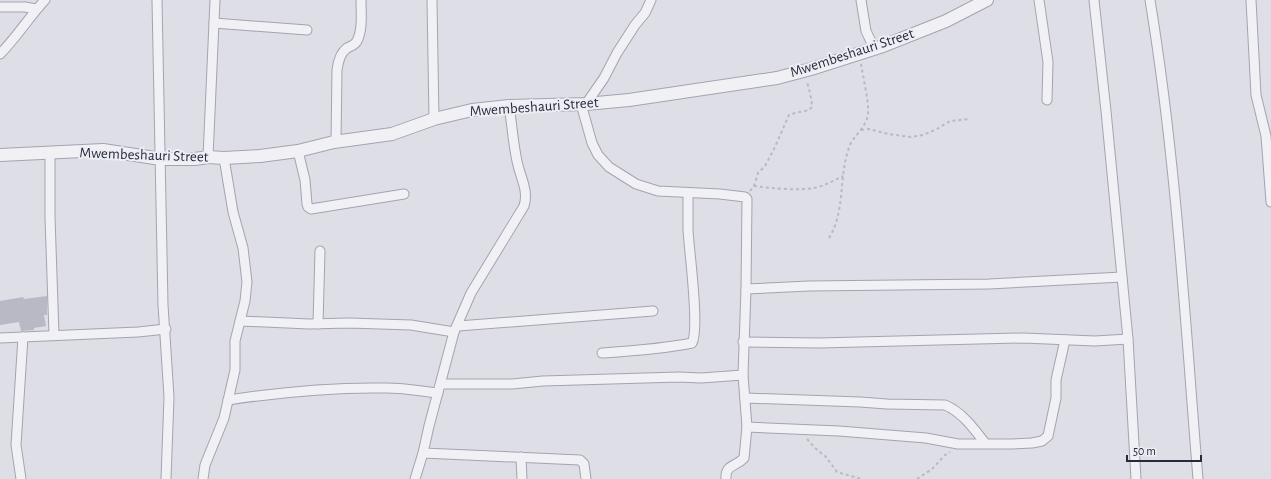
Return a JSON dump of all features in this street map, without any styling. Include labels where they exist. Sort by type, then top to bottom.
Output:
[{"type":"street","points":[[0,54],[12,42],[36,9],[46,0]]},
{"type":"street","points":[[156,0],[161,159],[163,305],[166,329],[169,397],[166,479]]},
{"type":"street","points":[[208,158],[215,0]]},
{"type":"street","points":[[336,142],[337,70],[342,53],[354,45],[357,41],[360,30],[361,0]]},
{"type":"street","points":[[432,0],[434,119]]},
{"type":"street","points":[[651,0],[645,13],[617,53],[604,78],[583,104],[592,143],[598,155],[608,167],[636,184],[658,191],[720,194],[745,197],[747,201],[746,289],[743,342],[743,375],[747,427],[745,456],[742,461],[728,468],[726,472],[726,479]]},
{"type":"street","points":[[861,0],[866,31],[874,48]]},
{"type":"street","name":"Mwembeshauri Street","points":[[0,155],[103,150],[161,159],[260,156],[298,151],[336,142],[392,134],[434,119],[472,110],[509,106],[583,104],[629,100],[777,78],[804,71],[874,48],[946,20],[987,0]]},
{"type":"street","points":[[1039,0],[1048,62],[1046,100]]},
{"type":"street","points":[[1094,0],[1128,339],[1136,479]]},
{"type":"street","points":[[1150,0],[1159,57],[1185,308],[1198,479]]},
{"type":"street","points":[[1251,0],[1256,95],[1266,136],[1271,202]]},
{"type":"street","points":[[0,7],[25,7],[36,9]]},
{"type":"street","points":[[214,23],[307,30]]},
{"type":"street","points":[[415,479],[423,453],[428,426],[456,329],[471,293],[524,206],[526,199],[526,192],[517,162],[509,106]]},
{"type":"street","points":[[298,151],[305,180],[308,208],[311,209],[404,194]]},
{"type":"street","points":[[50,153],[50,217],[54,335]]},
{"type":"street","points":[[202,479],[205,465],[224,418],[235,370],[235,341],[246,301],[247,282],[243,248],[233,212],[224,158]]},
{"type":"street","points":[[602,352],[636,351],[692,343],[694,338],[694,310],[688,230],[688,193]]},
{"type":"street","points":[[318,324],[320,251]]},
{"type":"street","points":[[746,289],[809,286],[989,284],[1122,277]]},
{"type":"street","points":[[240,320],[318,324],[349,323],[411,325],[456,329],[653,311]]},
{"type":"street","points":[[0,338],[138,332],[166,329]]},
{"type":"street","points":[[21,479],[16,446],[23,336]]},
{"type":"street","points":[[743,342],[820,343],[1023,338],[1065,340],[1128,339]]},
{"type":"street","points":[[747,427],[862,433],[964,444],[1032,443],[1042,441],[1048,436],[1056,398],[1056,380],[1065,340]]},
{"type":"street","points":[[228,400],[266,394],[322,389],[439,388],[543,381],[680,377],[701,378],[743,375]]},
{"type":"street","points":[[745,398],[945,405],[952,408],[971,425],[985,443]]},
{"type":"street","points":[[423,453],[580,460],[584,464],[586,479]]},
{"type":"street","points":[[521,457],[522,479]]},
{"type":"path","points":[[829,238],[837,222],[843,176],[850,146],[865,124],[868,113],[858,53]]},
{"type":"path","points":[[745,197],[754,186],[758,173],[765,166],[789,116],[809,110],[812,107],[804,71]]},
{"type":"path","points":[[861,130],[869,129],[888,134],[910,137],[923,135],[936,130],[950,121],[970,118]]},
{"type":"path","points":[[754,186],[813,189],[826,185],[843,176]]},
{"type":"path","points":[[800,429],[809,442],[826,456],[837,472],[861,479]]},
{"type":"path","points":[[917,479],[932,469],[945,455],[964,444]]},
{"type":"building","points":[[47,296],[47,315],[44,315],[46,326],[34,328],[34,330],[21,331],[19,322],[0,325],[0,301],[23,297],[24,299]]}]
